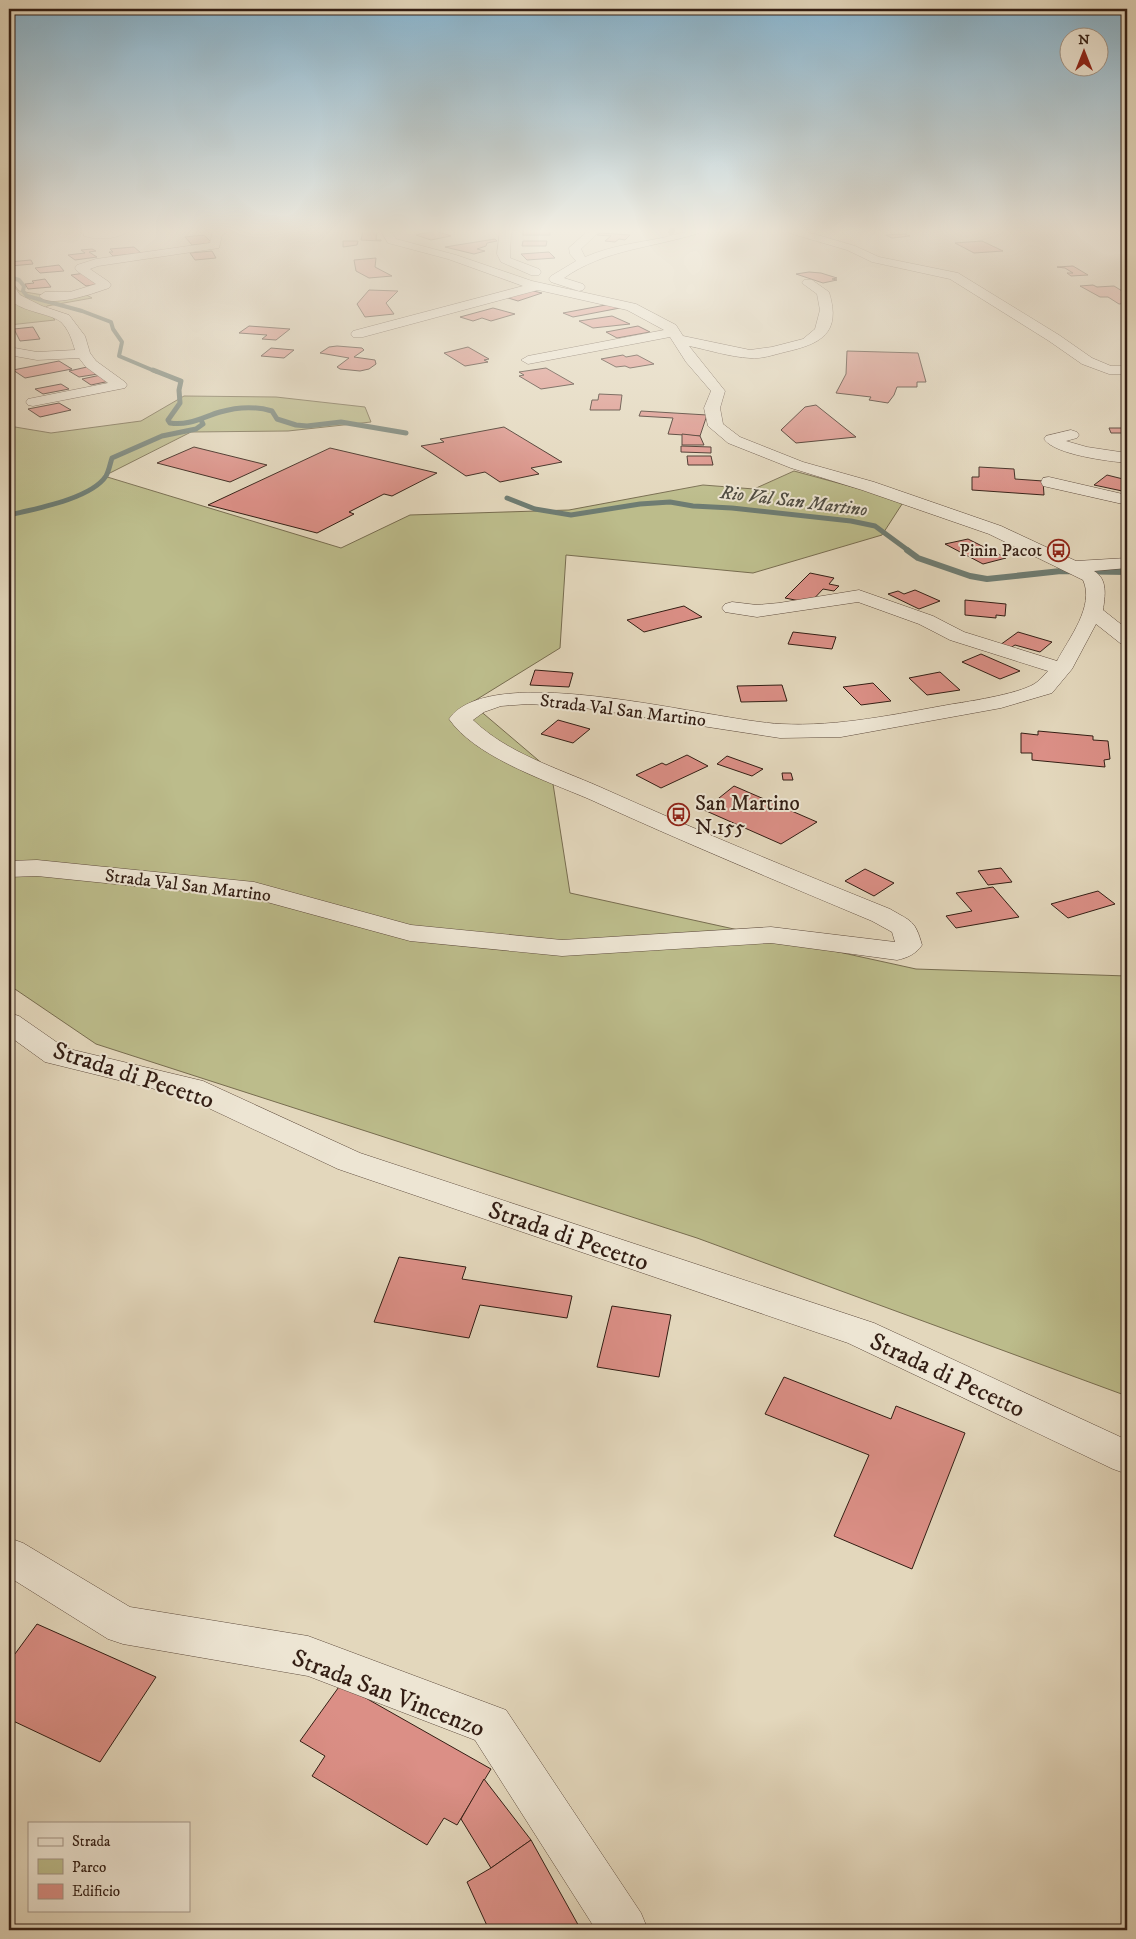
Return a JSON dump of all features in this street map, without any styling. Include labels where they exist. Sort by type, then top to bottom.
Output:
[{"type":"street","points":[[33,402],[120,385],[91,364],[83,353],[78,336],[67,321]]},
{"type":"street","points":[[358,334],[405,321]]},
{"type":"street","points":[[660,321],[671,328],[691,360],[718,391],[712,408],[716,426],[734,440],[797,465],[868,486],[994,530],[1082,572],[1127,562]]},
{"type":"street","points":[[528,360],[676,336],[750,354],[772,351],[815,338],[820,332],[823,321]]},
{"type":"street","points":[[1026,321],[1087,361],[1109,370],[1127,370]]},
{"type":"street","points":[[9,351],[22,355],[53,358],[83,353]]},
{"type":"street","points":[[1071,435],[1052,439],[1067,446],[1127,458]]},
{"type":"street","points":[[1049,482],[1127,500]]},
{"type":"street","name":"Strada Val San Martino","points":[[9,869],[37,868],[254,890],[410,933],[553,947],[772,934],[898,952],[909,945],[904,928],[881,915],[708,844],[507,754],[475,734],[460,719],[476,707],[499,700],[528,698],[578,701],[780,730],[841,730],[1001,702],[1044,688],[1062,669],[1093,612],[1096,588],[1082,572]]},
{"type":"street","points":[[732,608],[757,611],[779,609],[859,596],[926,620],[958,636],[1062,669]]},
{"type":"street","points":[[1093,612],[1127,639]]},
{"type":"street","name":"Strada di Pecetto","points":[[9,1022],[55,1055],[192,1088],[349,1161],[861,1333],[1127,1458]]},
{"type":"street","name":"Strada San Vincenzo","points":[[9,1556],[123,1625],[308,1656],[490,1725],[624,1930]]},
{"type":"green space","points":[[9,321],[41,321],[9,325]]},
{"type":"green space","points":[[184,396],[276,397],[365,407],[371,422],[288,431],[191,432],[104,476],[341,548],[410,515],[569,510],[703,485],[754,489],[794,471],[904,501],[882,535],[753,573],[566,555],[560,648],[471,703],[551,771],[570,893],[916,969],[1127,976],[1127,1396],[697,1238],[96,1044],[9,985],[9,426],[51,433],[141,421]]},
{"type":"building","points":[[580,321],[624,321],[630,324],[593,328]]},
{"type":"building","points":[[249,326],[290,329],[276,340],[262,339],[267,335],[239,333]]},
{"type":"building","points":[[638,326],[650,332],[617,338],[606,332]]},
{"type":"building","points":[[33,327],[40,339],[20,341],[14,329]]},
{"type":"building","points":[[329,347],[362,348],[364,350],[354,357],[375,360],[376,364],[369,369],[360,371],[340,369],[337,367],[349,358],[320,353]]},
{"type":"building","points":[[468,347],[489,359],[484,360],[488,362],[465,366],[444,353]]},
{"type":"building","points":[[271,348],[294,350],[284,358],[261,356]]},
{"type":"building","points":[[847,351],[918,353],[926,382],[917,382],[917,387],[897,387],[888,403],[869,400],[871,397],[836,393],[846,374]]},
{"type":"building","points":[[623,355],[626,357],[637,355],[654,364],[630,368],[625,366],[616,367],[601,359]]},
{"type":"building","points":[[59,361],[72,369],[25,378],[13,370]]},
{"type":"building","points":[[87,367],[98,374],[79,377],[69,371]]},
{"type":"building","points":[[546,368],[574,384],[541,389],[519,376],[524,375],[519,372]]},
{"type":"building","points":[[101,375],[110,381],[91,385],[82,379]]},
{"type":"building","points":[[61,384],[69,389],[43,394],[35,389]]},
{"type":"building","points":[[599,394],[622,395],[620,410],[590,410],[592,400],[598,400]]},
{"type":"building","points":[[59,403],[71,410],[40,417],[28,409]]},
{"type":"building","points":[[816,405],[856,437],[796,443],[781,430],[805,407]]},
{"type":"building","points":[[641,411],[707,415],[700,436],[668,434],[673,418],[639,416]]},
{"type":"building","points":[[504,427],[562,462],[531,468],[539,474],[500,482],[485,472],[466,476],[421,446],[444,442],[440,439]]},
{"type":"building","points":[[1109,428],[1127,428],[1127,433],[1111,433]]},
{"type":"building","points":[[682,434],[700,436],[704,445],[682,445]]},
{"type":"building","points":[[681,446],[711,447],[711,453],[681,452]]},
{"type":"building","points":[[194,447],[267,465],[230,482],[157,463]]},
{"type":"building","points":[[330,448],[437,473],[392,496],[384,494],[349,512],[354,514],[317,533],[208,505]]},
{"type":"building","points":[[687,456],[711,456],[713,465],[688,465]]},
{"type":"building","points":[[979,467],[1014,469],[1015,479],[1043,481],[1044,495],[972,490],[972,477],[979,477]]},
{"type":"building","points":[[1107,475],[1127,480],[1127,492],[1094,485]]},
{"type":"building","points":[[968,539],[1006,558],[983,564],[945,544]]},
{"type":"building","points":[[810,573],[834,578],[829,584],[839,586],[834,591],[823,589],[810,603],[785,598]]},
{"type":"building","points":[[915,590],[940,601],[919,609],[888,594],[898,591],[904,594]]},
{"type":"building","points":[[965,600],[1006,604],[1005,616],[996,615],[996,618],[965,615]]},
{"type":"building","points":[[684,606],[702,617],[644,632],[627,620]]},
{"type":"building","points":[[793,632],[836,637],[832,649],[788,644]]},
{"type":"building","points":[[1018,632],[1052,642],[1040,652],[1015,645],[1010,648],[1000,645]]},
{"type":"building","points":[[981,654],[1020,671],[1000,679],[962,662]]},
{"type":"building","points":[[535,670],[573,673],[569,687],[530,685]]},
{"type":"building","points":[[940,672],[960,690],[927,695],[909,678]]},
{"type":"building","points":[[873,683],[891,701],[861,705],[843,687]]},
{"type":"building","points":[[782,685],[787,701],[741,702],[737,686]]},
{"type":"building","points":[[558,720],[590,729],[573,743],[541,734]]},
{"type":"building","points":[[1038,731],[1093,736],[1093,740],[1108,741],[1110,759],[1104,760],[1105,767],[1032,760],[1032,753],[1021,753],[1021,733],[1038,735]]},
{"type":"building","points":[[687,755],[708,766],[661,788],[636,775],[662,763],[666,765]]},
{"type":"building","points":[[727,756],[763,769],[752,776],[717,764]]},
{"type":"building","points":[[782,773],[791,773],[793,780],[783,780]]},
{"type":"building","points":[[734,786],[817,822],[781,844],[704,810]]},
{"type":"building","points":[[1001,868],[1012,882],[988,885],[978,871]]},
{"type":"building","points":[[865,869],[894,883],[874,896],[845,881]]},
{"type":"building","points":[[993,887],[1019,917],[956,928],[946,916],[972,911],[956,893]]},
{"type":"building","points":[[1098,891],[1115,904],[1068,918],[1051,904]]},
{"type":"building","points":[[399,1257],[466,1267],[462,1279],[572,1296],[567,1318],[480,1305],[469,1338],[374,1322]]},
{"type":"building","points":[[612,1306],[671,1315],[659,1377],[597,1367]]},
{"type":"building","points":[[784,1377],[891,1419],[896,1406],[965,1433],[912,1569],[834,1536],[869,1455],[765,1414]]},
{"type":"building","points":[[37,1624],[156,1677],[100,1762],[9,1719],[9,1662]]},
{"type":"building","points":[[341,1684],[491,1769],[457,1825],[444,1818],[427,1845],[312,1776],[325,1756],[300,1741]]},
{"type":"building","points":[[484,1779],[531,1840],[491,1868],[461,1819]]},
{"type":"building","points":[[531,1840],[581,1930],[489,1930],[467,1882]]},
{"type":"waterway","name":"Rio Val San Martino","points":[[110,321],[122,342],[119,356],[157,372]]},
{"type":"waterway","name":"Rio Val San Martino","points":[[153,370],[181,381],[179,390],[180,403],[168,420],[170,423],[190,422],[226,410],[253,408],[272,411],[277,419],[296,425],[307,426],[341,422],[406,433]]},
{"type":"waterway","points":[[9,515],[61,502],[88,491],[99,484],[106,476],[112,458],[162,436],[196,429],[203,424],[201,420]]},
{"type":"waterway","name":"Rio Val San Martino","points":[[507,498],[535,509],[571,515],[640,504],[670,502],[693,506],[732,508],[851,521],[875,526],[909,551]]},
{"type":"waterway","name":"Rio Val San Martino","points":[[907,550],[918,558],[970,576],[987,579],[1061,571],[1127,572]]},
{"type":"place","name":"Pinin Pacot","points":[[1058,550]]},
{"type":"place","name":"San Martino N.155","points":[[679,815]]}]
